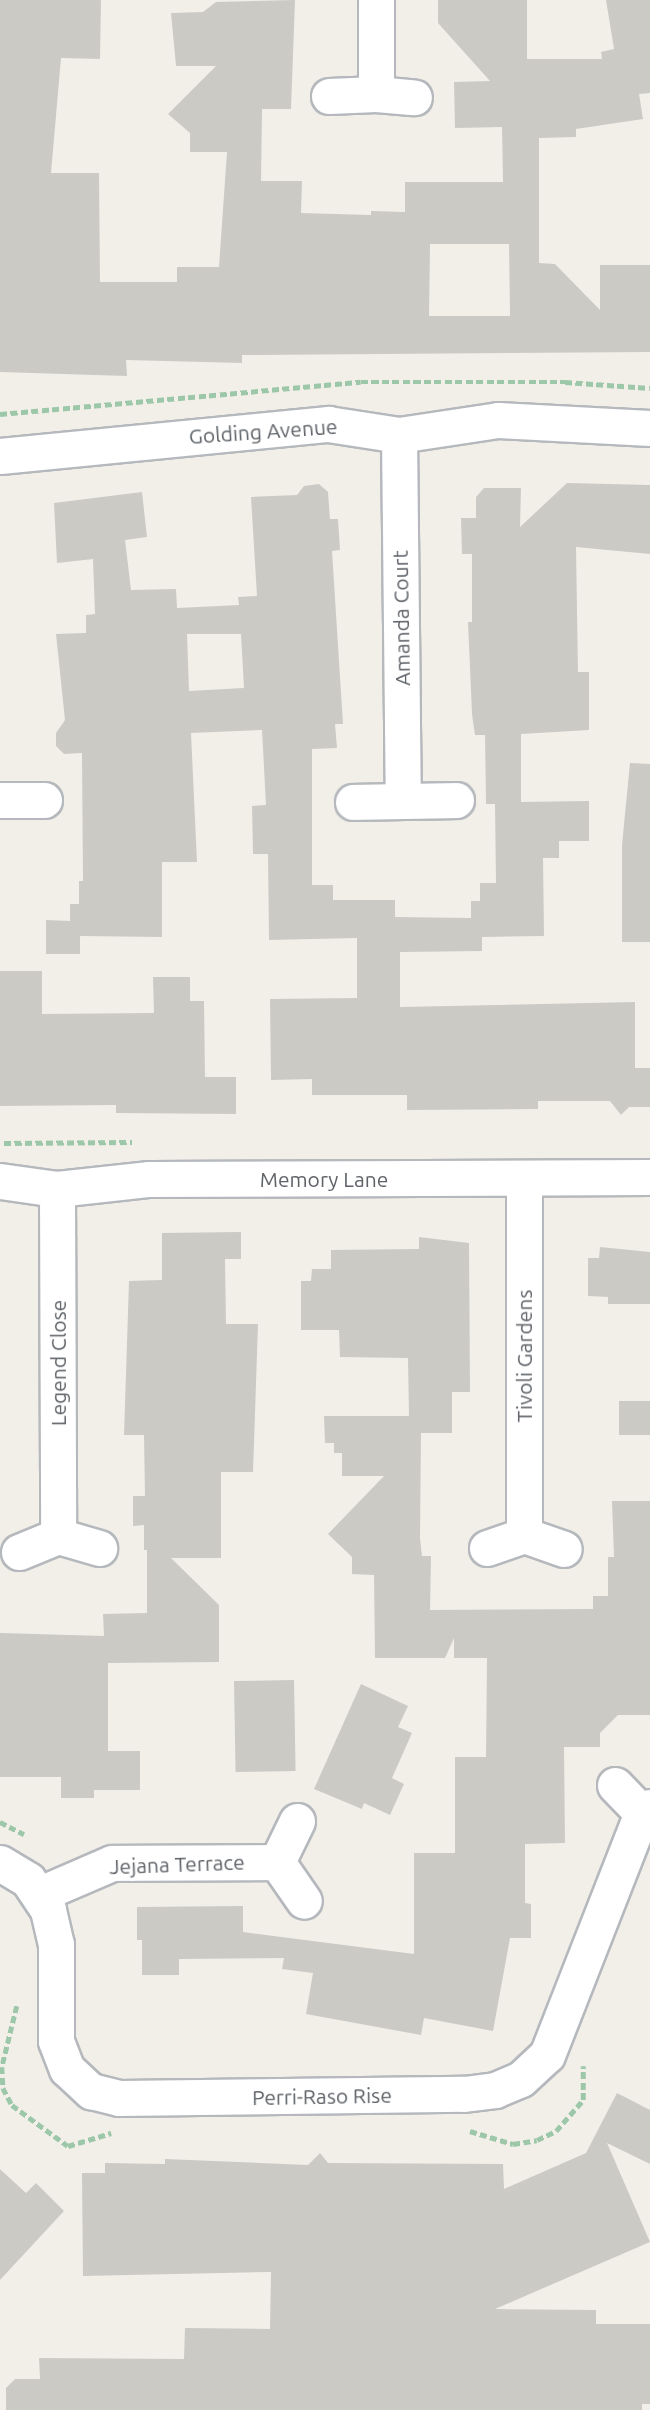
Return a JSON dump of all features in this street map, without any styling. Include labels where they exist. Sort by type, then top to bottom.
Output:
[{"type":"street","points":[[376,0],[376,94]]},
{"type":"street","points":[[329,96],[376,94],[414,97]]},
{"type":"street","name":"Golding Avenue","points":[[0,456],[328,424],[399,435],[498,420],[650,428]]},
{"type":"street","name":"Amanda Court","points":[[399,435],[403,801]]},
{"type":"street","points":[[0,800],[44,800]]},
{"type":"street","points":[[353,802],[456,800]]},
{"type":"street","name":"Memory Lane","points":[[0,1181],[57,1189],[149,1180],[650,1177]]},
{"type":"street","name":"Tivoli Gardens","points":[[524,1178],[524,1535]]},
{"type":"street","name":"Legend Close","points":[[57,1189],[58,1536]]},
{"type":"street","points":[[487,1548],[524,1535],[564,1549]]},
{"type":"street","points":[[19,1552],[58,1536],[99,1548]]},
{"type":"street","name":"Perri-Raso Rise","points":[[40,1894],[56,1944],[56,2041],[67,2069],[92,2091],[119,2098],[482,2092],[521,2079],[547,2055],[646,1810],[615,1786]]},
{"type":"street","points":[[298,1821],[277,1862],[304,1901]]},
{"type":"street","name":"Jejana Terrace","points":[[40,1894],[112,1863],[277,1862]]},
{"type":"street","points":[[0,1863],[28,1880],[40,1894]]},
{"type":"building","points":[[0,0],[101,0],[100,59],[61,58],[51,173],[99,173],[100,282],[177,282],[177,267],[219,267],[227,152],[190,152],[190,133],[168,114],[216,66],[176,66],[171,13],[203,12],[216,2],[295,0],[291,109],[262,109],[261,181],[302,181],[301,213],[371,215],[371,211],[405,212],[405,182],[503,182],[502,127],[455,128],[454,82],[490,81],[438,23],[438,0],[527,0],[527,59],[602,59],[601,52],[614,49],[606,0],[650,0],[650,93],[639,94],[643,119],[576,129],[576,137],[539,138],[539,263],[555,264],[600,310],[600,265],[650,265],[650,352],[242,355],[242,363],[126,360],[127,376],[0,372]],"holes":[[[430,244],[509,244],[510,316],[429,316]]]},
{"type":"building","points":[[567,483],[650,485],[650,554],[576,547],[578,672],[589,672],[589,730],[521,734],[521,802],[589,801],[589,841],[559,841],[559,858],[543,858],[544,936],[482,937],[482,951],[400,952],[400,1007],[635,1002],[635,1068],[650,1068],[650,1107],[629,1107],[621,1115],[610,1101],[538,1101],[538,1109],[407,1110],[407,1095],[312,1095],[312,1079],[271,1080],[270,999],[357,998],[357,938],[269,940],[268,854],[253,854],[252,806],[266,805],[262,730],[191,733],[197,862],[162,862],[162,937],[80,936],[80,954],[46,954],[46,920],[70,921],[70,904],[79,904],[79,881],[83,881],[82,753],[64,754],[56,746],[56,733],[65,720],[56,634],[86,633],[86,615],[95,614],[93,559],[57,563],[54,503],[142,492],[147,537],[125,540],[131,590],[176,589],[177,608],[239,605],[238,597],[257,596],[251,497],[297,495],[304,486],[319,484],[328,492],[330,519],[338,519],[340,550],[332,551],[343,724],[335,724],[337,748],[312,749],[312,885],[333,885],[333,900],[395,900],[395,917],[471,918],[471,901],[480,901],[480,883],[496,883],[495,804],[486,804],[485,735],[475,735],[472,714],[468,622],[472,622],[472,554],[462,554],[461,518],[476,518],[476,497],[484,488],[521,488],[520,527]],"holes":[[[187,634],[241,634],[244,688],[189,691]]]},
{"type":"building","points":[[630,763],[650,764],[650,942],[622,942],[622,845]]},
{"type":"building","points":[[0,971],[42,971],[42,1014],[154,1013],[153,977],[190,977],[190,1001],[204,1001],[205,1077],[236,1077],[236,1114],[116,1113],[116,1105],[0,1106]]},
{"type":"building","points":[[241,1232],[241,1259],[225,1259],[226,1324],[258,1324],[253,1472],[221,1472],[221,1558],[171,1558],[219,1605],[219,1662],[108,1663],[108,1751],[140,1751],[140,1790],[94,1790],[94,1798],[61,1798],[61,1777],[0,1777],[0,1633],[104,1636],[103,1614],[147,1613],[147,1550],[144,1550],[144,1525],[133,1526],[133,1496],[145,1496],[144,1435],[124,1435],[129,1281],[162,1280],[162,1233]]},
{"type":"building","points":[[419,1237],[469,1243],[470,1392],[452,1392],[452,1433],[421,1433],[420,1538],[422,1556],[431,1556],[430,1610],[593,1609],[593,1596],[608,1596],[608,1557],[614,1557],[612,1501],[650,1501],[650,1715],[618,1715],[600,1733],[600,1747],[564,1747],[565,1843],[525,1844],[525,1903],[531,1904],[531,1938],[510,1938],[493,2031],[424,2018],[421,2035],[306,2014],[313,1973],[282,1969],[284,1958],[179,1959],[179,1975],[142,1975],[142,1940],[137,1940],[137,1907],[243,1906],[243,1932],[414,1954],[414,1853],[455,1853],[455,1757],[486,1757],[487,1658],[454,1658],[454,1638],[445,1658],[375,1658],[374,1575],[352,1574],[352,1557],[328,1534],[384,1476],[342,1476],[342,1453],[334,1453],[334,1443],[325,1443],[324,1416],[409,1416],[408,1358],[340,1357],[339,1330],[301,1330],[301,1281],[311,1281],[312,1269],[331,1269],[331,1250],[419,1249]]},
{"type":"building","points":[[600,1247],[650,1252],[650,1304],[608,1304],[608,1297],[588,1296],[588,1258],[599,1258]]},
{"type":"building","points":[[619,1401],[650,1401],[650,1435],[619,1435]]},
{"type":"building","points":[[294,1680],[296,1771],[236,1772],[234,1681]]},
{"type":"building","points":[[361,1684],[408,1706],[398,1727],[412,1733],[392,1778],[404,1784],[390,1815],[364,1803],[362,1809],[314,1789]]},
{"type":"building","points":[[617,2093],[650,2110],[650,2164],[607,2143],[650,2242],[495,2309],[596,2310],[596,2324],[650,2324],[650,2404],[642,2404],[642,2410],[6,2410],[6,2388],[15,2379],[40,2379],[39,2358],[184,2359],[185,2328],[270,2329],[271,2272],[83,2276],[82,2173],[105,2173],[105,2163],[165,2164],[165,2159],[308,2165],[320,2153],[328,2163],[503,2164],[504,2189],[586,2153]]},
{"type":"building","points":[[0,2169],[26,2193],[36,2183],[64,2211],[0,2280]]}]
